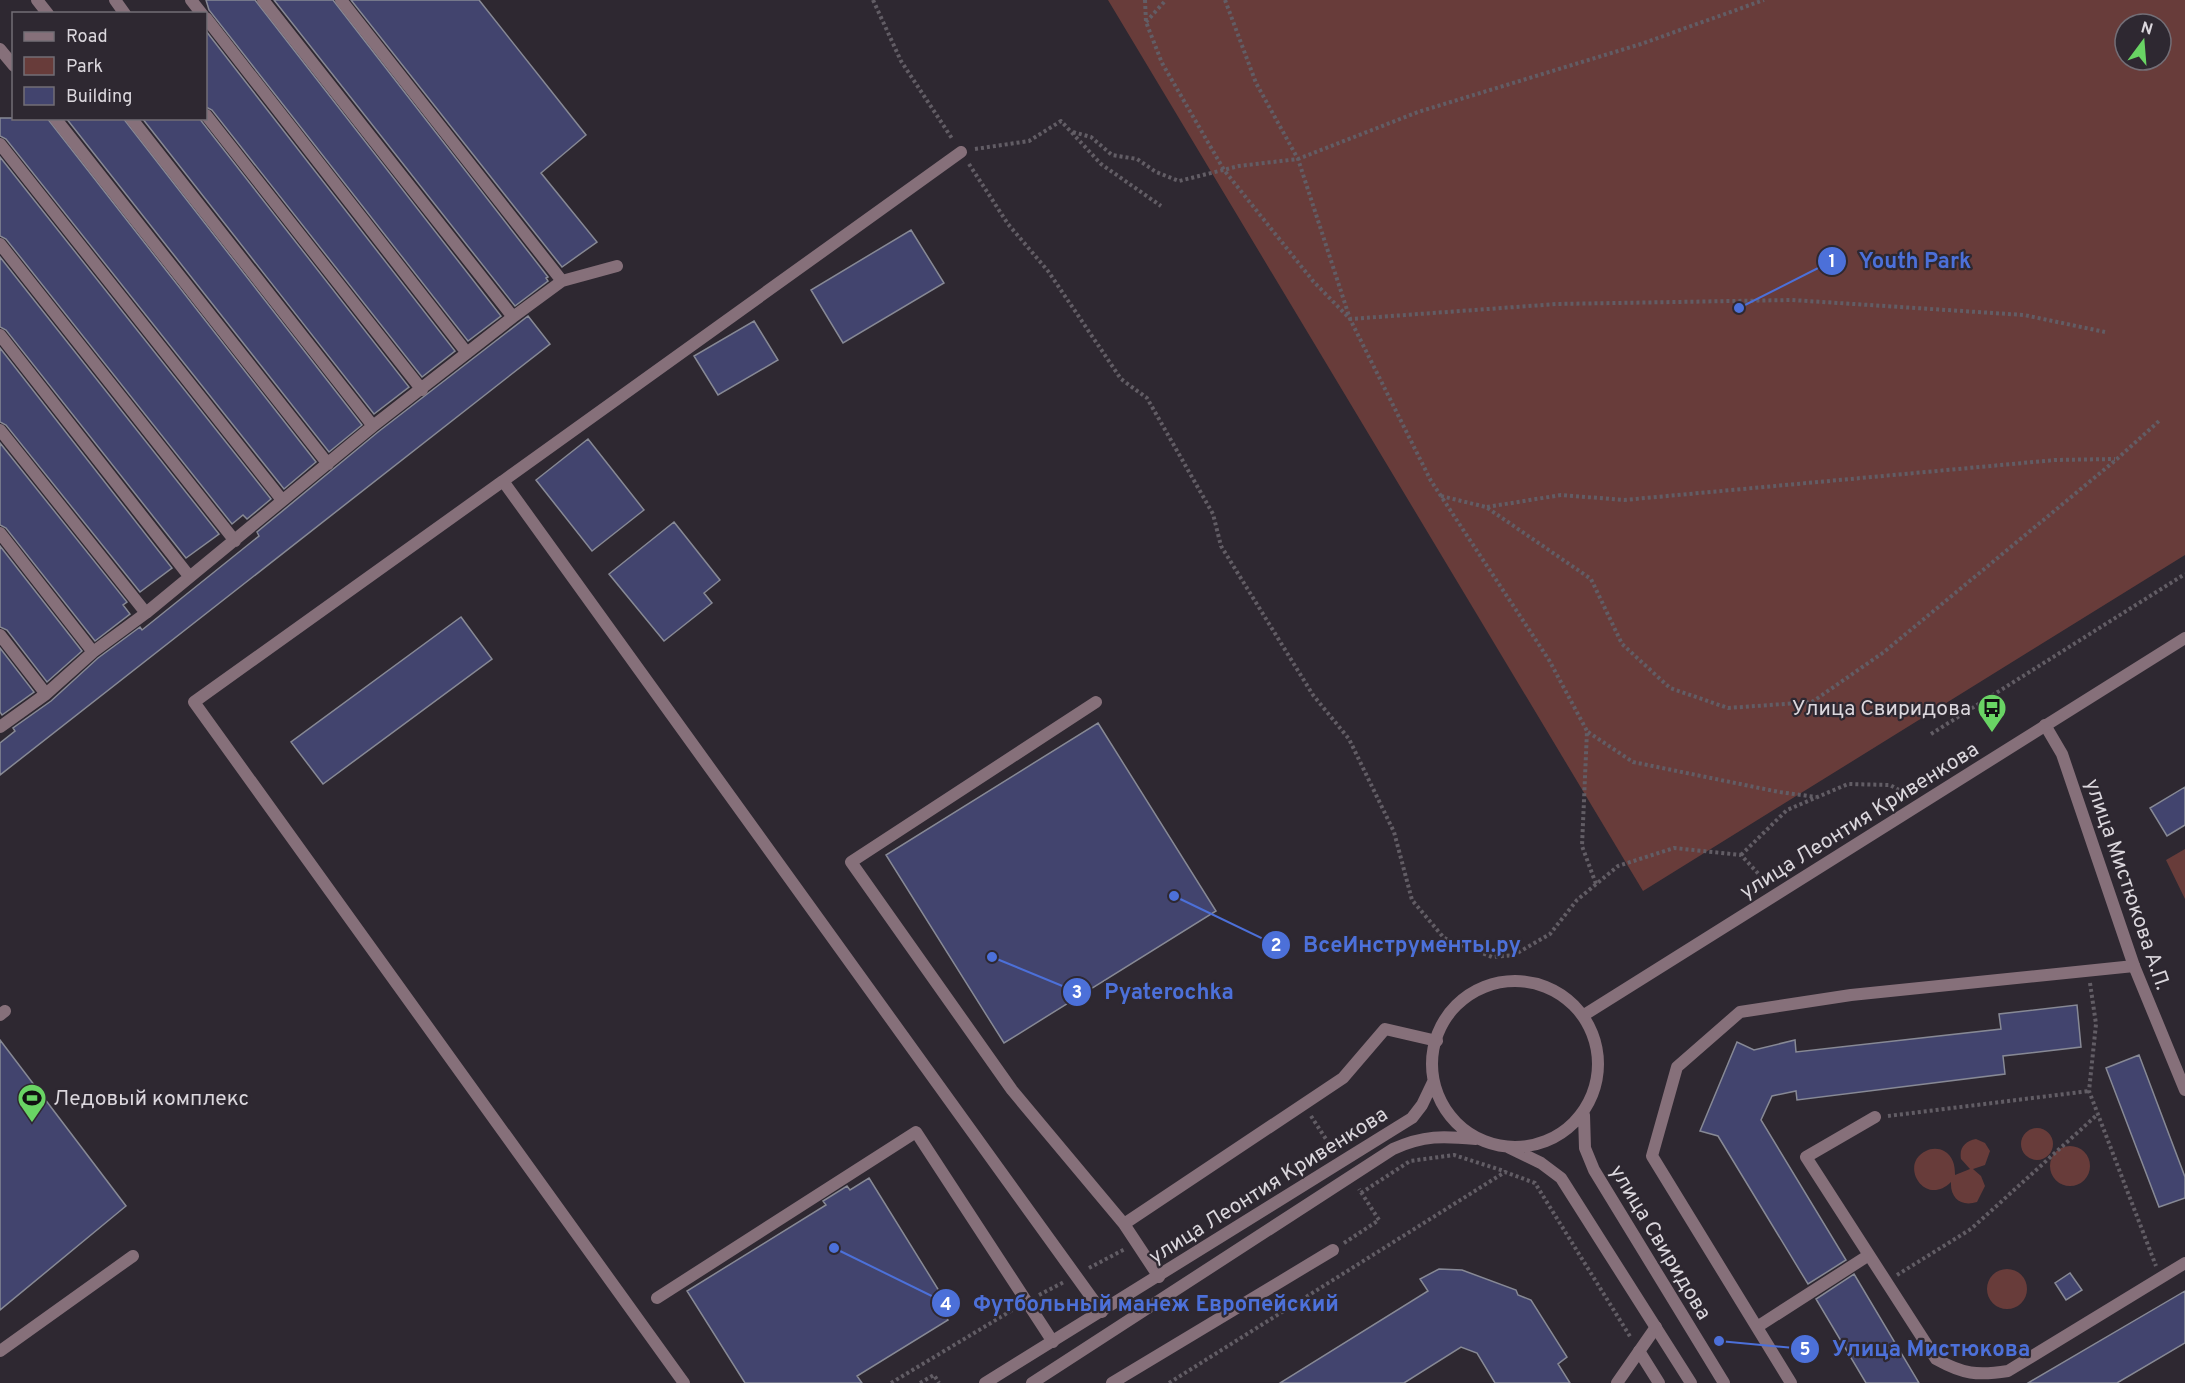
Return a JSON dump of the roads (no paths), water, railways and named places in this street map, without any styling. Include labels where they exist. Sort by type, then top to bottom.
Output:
[{"type":"street","points":[[37,0],[46,12]]},
{"type":"street","points":[[191,0],[200,12]]},
{"type":"street","points":[[263,0],[513,317]]},
{"type":"street","points":[[341,0],[562,281]]},
{"type":"street","points":[[207,19],[467,353]]},
{"type":"street","points":[[0,49],[12,64]]},
{"type":"street","points":[[207,116],[422,390]]},
{"type":"street","points":[[57,120],[328,464]]},
{"type":"street","points":[[133,120],[373,426]]},
{"type":"street","points":[[0,144],[282,500]]},
{"type":"street","points":[[684,1383],[194,702],[961,152]]},
{"type":"street","points":[[0,244],[235,541]]},
{"type":"street","points":[[0,727],[46,694],[93,652],[146,613],[373,426],[513,317],[562,281],[617,266]]},
{"type":"street","points":[[0,335],[189,576]]},
{"type":"street","points":[[0,430],[146,613]]},
{"type":"street","points":[[503,480],[1102,1312]]},
{"type":"street","points":[[0,533],[93,652]]},
{"type":"street","points":[[0,635],[46,694]]},
{"type":"street","name":"улица Леонтия Кривенкова","points":[[1584,1015],[2185,638]]},
{"type":"street","points":[[1096,702],[851,862],[1012,1090],[1124,1224],[1159,1277]]},
{"type":"street","name":"улица Мистюкова А.П.","points":[[2045,725],[2062,754],[2134,966],[2185,1090]]},
{"type":"street","points":[[1791,1383],[1652,1156],[1677,1067],[1740,1012],[1851,995],[2134,966]]},
{"type":"street","points":[[1508,1147],[1545,1140],[1584,1115],[1594,1094],[1600,1059],[1594,1035],[1584,1015],[1564,996],[1532,982],[1494,983],[1465,997],[1444,1019],[1432,1053],[1433,1082],[1440,1105],[1455,1123],[1477,1139],[1508,1147],[1541,1163],[1561,1178],[1691,1383]]},
{"type":"street","points":[[1124,1224],[1343,1078],[1385,1029],[1437,1041]]},
{"type":"street","name":"улица Леонтия Кривенкова","points":[[985,1383],[1412,1118],[1422,1105],[1433,1082]]},
{"type":"street","name":"улица Свиридова","points":[[1584,1115],[1585,1148],[1594,1170],[1724,1383]]},
{"type":"street","points":[[1875,1117],[1806,1157],[1936,1359],[1960,1372],[1986,1375],[2008,1371],[2185,1263]]},
{"type":"street","points":[[657,1298],[916,1132],[1053,1342]]},
{"type":"street","name":"улица Леонтия Кривенкова","points":[[1037,1382],[1393,1149],[1418,1138],[1446,1136],[1477,1139]]},
{"type":"street","points":[[1112,1383],[1333,1250]]},
{"type":"street","points":[[1757,1327],[1869,1255]]},
{"type":"street","points":[[0,1352],[133,1256]]},
{"type":"street","points":[[1617,1383],[1656,1327]]},
{"type":"street","points":[[1639,1351],[1659,1383]]},
{"type":"place","name":"Youth Park","points":[[1739,308]]},
{"type":"place","name":"Улица Свиридова","points":[[1992,734]]},
{"type":"place","name":"ВсеИнструменты.ру","points":[[1174,896]]},
{"type":"place","name":"Pyaterochka","points":[[992,957]]},
{"type":"place","name":"Ледовый комплекс","points":[[32,1124]]},
{"type":"place","name":"Футбольный манеж Европейский","points":[[834,1248]]},
{"type":"place","name":"Улица Мистюкова","points":[[1719,1341]]}]
